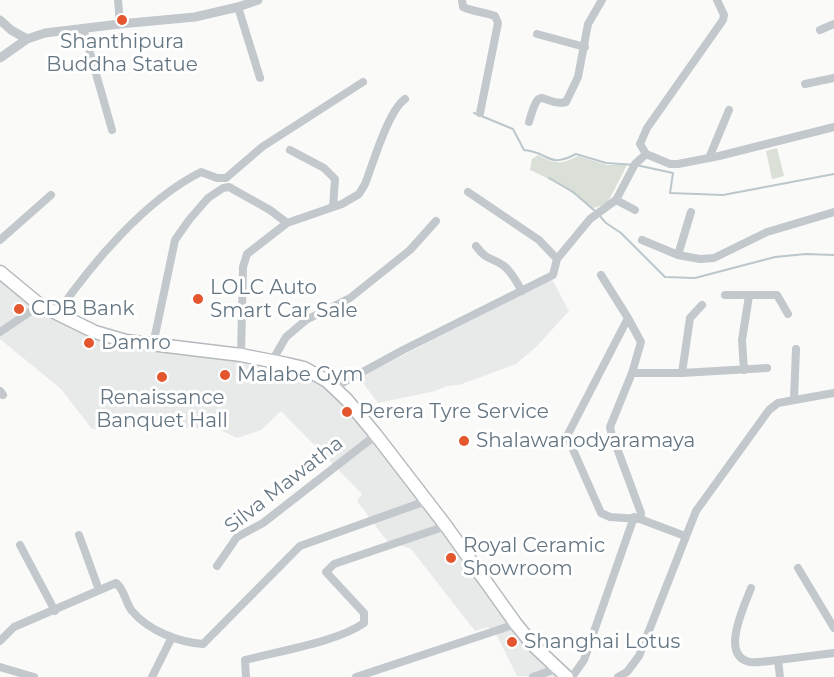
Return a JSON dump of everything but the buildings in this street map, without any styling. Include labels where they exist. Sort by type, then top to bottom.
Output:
[{"type":"main road","points":[[0,272],[40,305],[56,315],[112,337],[153,345],[241,355],[304,368],[335,387],[376,435],[446,526],[516,624],[533,645],[562,673]]},
{"type":"street","points":[[118,0],[120,24]]},
{"type":"street","points":[[0,58],[27,39],[45,33],[83,27],[195,17],[258,0]]},
{"type":"street","points":[[462,0],[463,8],[495,16],[498,23],[480,113]]},
{"type":"street","points":[[529,122],[538,99],[544,98],[560,104],[566,102],[578,77],[588,24],[602,0]]},
{"type":"street","points":[[717,0],[724,15],[723,20],[647,128],[640,144],[646,154],[670,164],[709,159],[834,127]]},
{"type":"street","points":[[238,7],[260,78]]},
{"type":"street","points":[[0,21],[27,39]]},
{"type":"street","points":[[820,30],[834,24]]},
{"type":"street","points":[[83,27],[112,130]]},
{"type":"street","points":[[537,34],[585,47]]},
{"type":"street","points":[[805,84],[834,78]]},
{"type":"street","points":[[56,315],[81,279],[130,225],[184,180],[201,172],[225,178],[262,147],[363,82]]},
{"type":"street","points":[[241,355],[244,260],[247,254],[287,223],[342,204],[359,194],[391,117],[405,99]]},
{"type":"street","points":[[709,159],[729,110]]},
{"type":"street","points":[[290,150],[324,168],[335,179],[333,207]]},
{"type":"street","points":[[335,387],[403,350],[553,275],[557,259],[590,219],[616,200],[633,169],[646,154]]},
{"type":"street","points":[[153,345],[175,240],[208,198],[223,188],[229,187],[270,210],[287,223]]},
{"type":"street","points":[[468,192],[538,240],[557,259]]},
{"type":"street","points":[[0,240],[51,195]]},
{"type":"street","points":[[616,200],[635,210]]},
{"type":"street","points":[[678,255],[691,212]]},
{"type":"street","points":[[642,240],[678,255],[700,259],[714,258],[767,232],[834,212]]},
{"type":"street","points":[[272,361],[286,337],[306,320],[350,298],[410,250],[436,221]]},
{"type":"street","points":[[476,246],[485,257],[510,271],[522,291]]},
{"type":"street","points":[[572,677],[584,660],[637,518],[641,513],[610,427],[632,373],[641,342],[601,275]]},
{"type":"street","points":[[725,294],[777,295],[788,314]]},
{"type":"street","points":[[744,370],[742,339],[748,296]]},
{"type":"street","points":[[0,332],[40,305]]},
{"type":"street","points":[[682,373],[690,318],[702,305]]},
{"type":"street","points":[[628,318],[567,436],[602,513],[610,517],[637,518],[686,536]]},
{"type":"street","points":[[794,400],[796,349]]},
{"type":"street","points":[[632,373],[682,373],[767,368]]},
{"type":"street","points":[[618,677],[627,672],[639,657],[698,507],[769,410],[778,403],[834,393]]},
{"type":"street","name":"Silva Mawatha","points":[[217,566],[237,537],[263,523],[376,435]]},
{"type":"street","points":[[0,641],[14,627],[116,583],[131,610],[146,624],[172,638],[203,644],[300,546],[426,501]]},
{"type":"street","points":[[246,677],[245,660],[334,637],[353,631],[364,623],[364,613],[326,572],[334,564],[446,526]]},
{"type":"street","points":[[79,535],[99,590]]},
{"type":"street","points":[[20,545],[55,611]]},
{"type":"street","points":[[798,568],[834,628]]},
{"type":"street","points":[[751,588],[734,636],[737,654],[744,660],[752,662],[778,660],[834,653]]},
{"type":"street","points":[[356,677],[516,624]]},
{"type":"street","points":[[152,677],[172,638]]},
{"type":"street","points":[[778,660],[780,677]]},
{"type":"street","points":[[0,667],[34,677]]},
{"type":"street","points":[[533,677],[562,673]]},
{"type":"shaded area","points":[[777,148],[784,176],[772,179],[766,151]]},
{"type":"shaded area","points":[[538,155],[558,162],[578,156],[607,165],[627,165],[607,204],[593,208],[563,187],[530,170],[532,159]]},
{"type":"shaded area","points":[[0,277],[94,335],[286,367],[313,377],[332,390],[563,677],[517,676],[496,634],[488,627],[475,631],[411,549],[387,541],[357,501],[362,494],[281,411],[261,430],[237,438],[216,428],[92,429],[61,389],[0,339]]},
{"type":"shaded area","points":[[552,279],[569,311],[536,347],[516,364],[459,385],[378,403],[359,378]]},
{"type":"waterway","points":[[474,113],[513,129],[524,150],[533,151],[554,160],[576,154],[606,163],[636,165],[673,173],[670,193],[723,195],[834,174]]},
{"type":"waterway","points":[[549,178],[573,192],[595,211]]},
{"type":"waterway","points":[[599,215],[621,233],[665,277],[695,278],[775,257],[806,254],[834,255]]},
{"type":"place","name":"Shanthipura Buddha Statue","points":[[122,20]]},
{"type":"place","name":"LOLC Auto Smart Car Sale","points":[[198,299]]},
{"type":"place","name":"CDB Bank","points":[[19,309]]},
{"type":"place","name":"Damro","points":[[89,343]]},
{"type":"place","name":"Malabe Gym","points":[[225,375]]},
{"type":"place","name":"Renaissance Banquet Hall","points":[[162,377]]},
{"type":"place","name":"Perera Tyre Service","points":[[347,412]]},
{"type":"place","name":"Shalawanodyaramaya","points":[[464,441]]},
{"type":"place","name":"Royal Ceramic Showroom","points":[[451,558]]},
{"type":"place","name":"Shanghai Lotus","points":[[512,642]]}]
